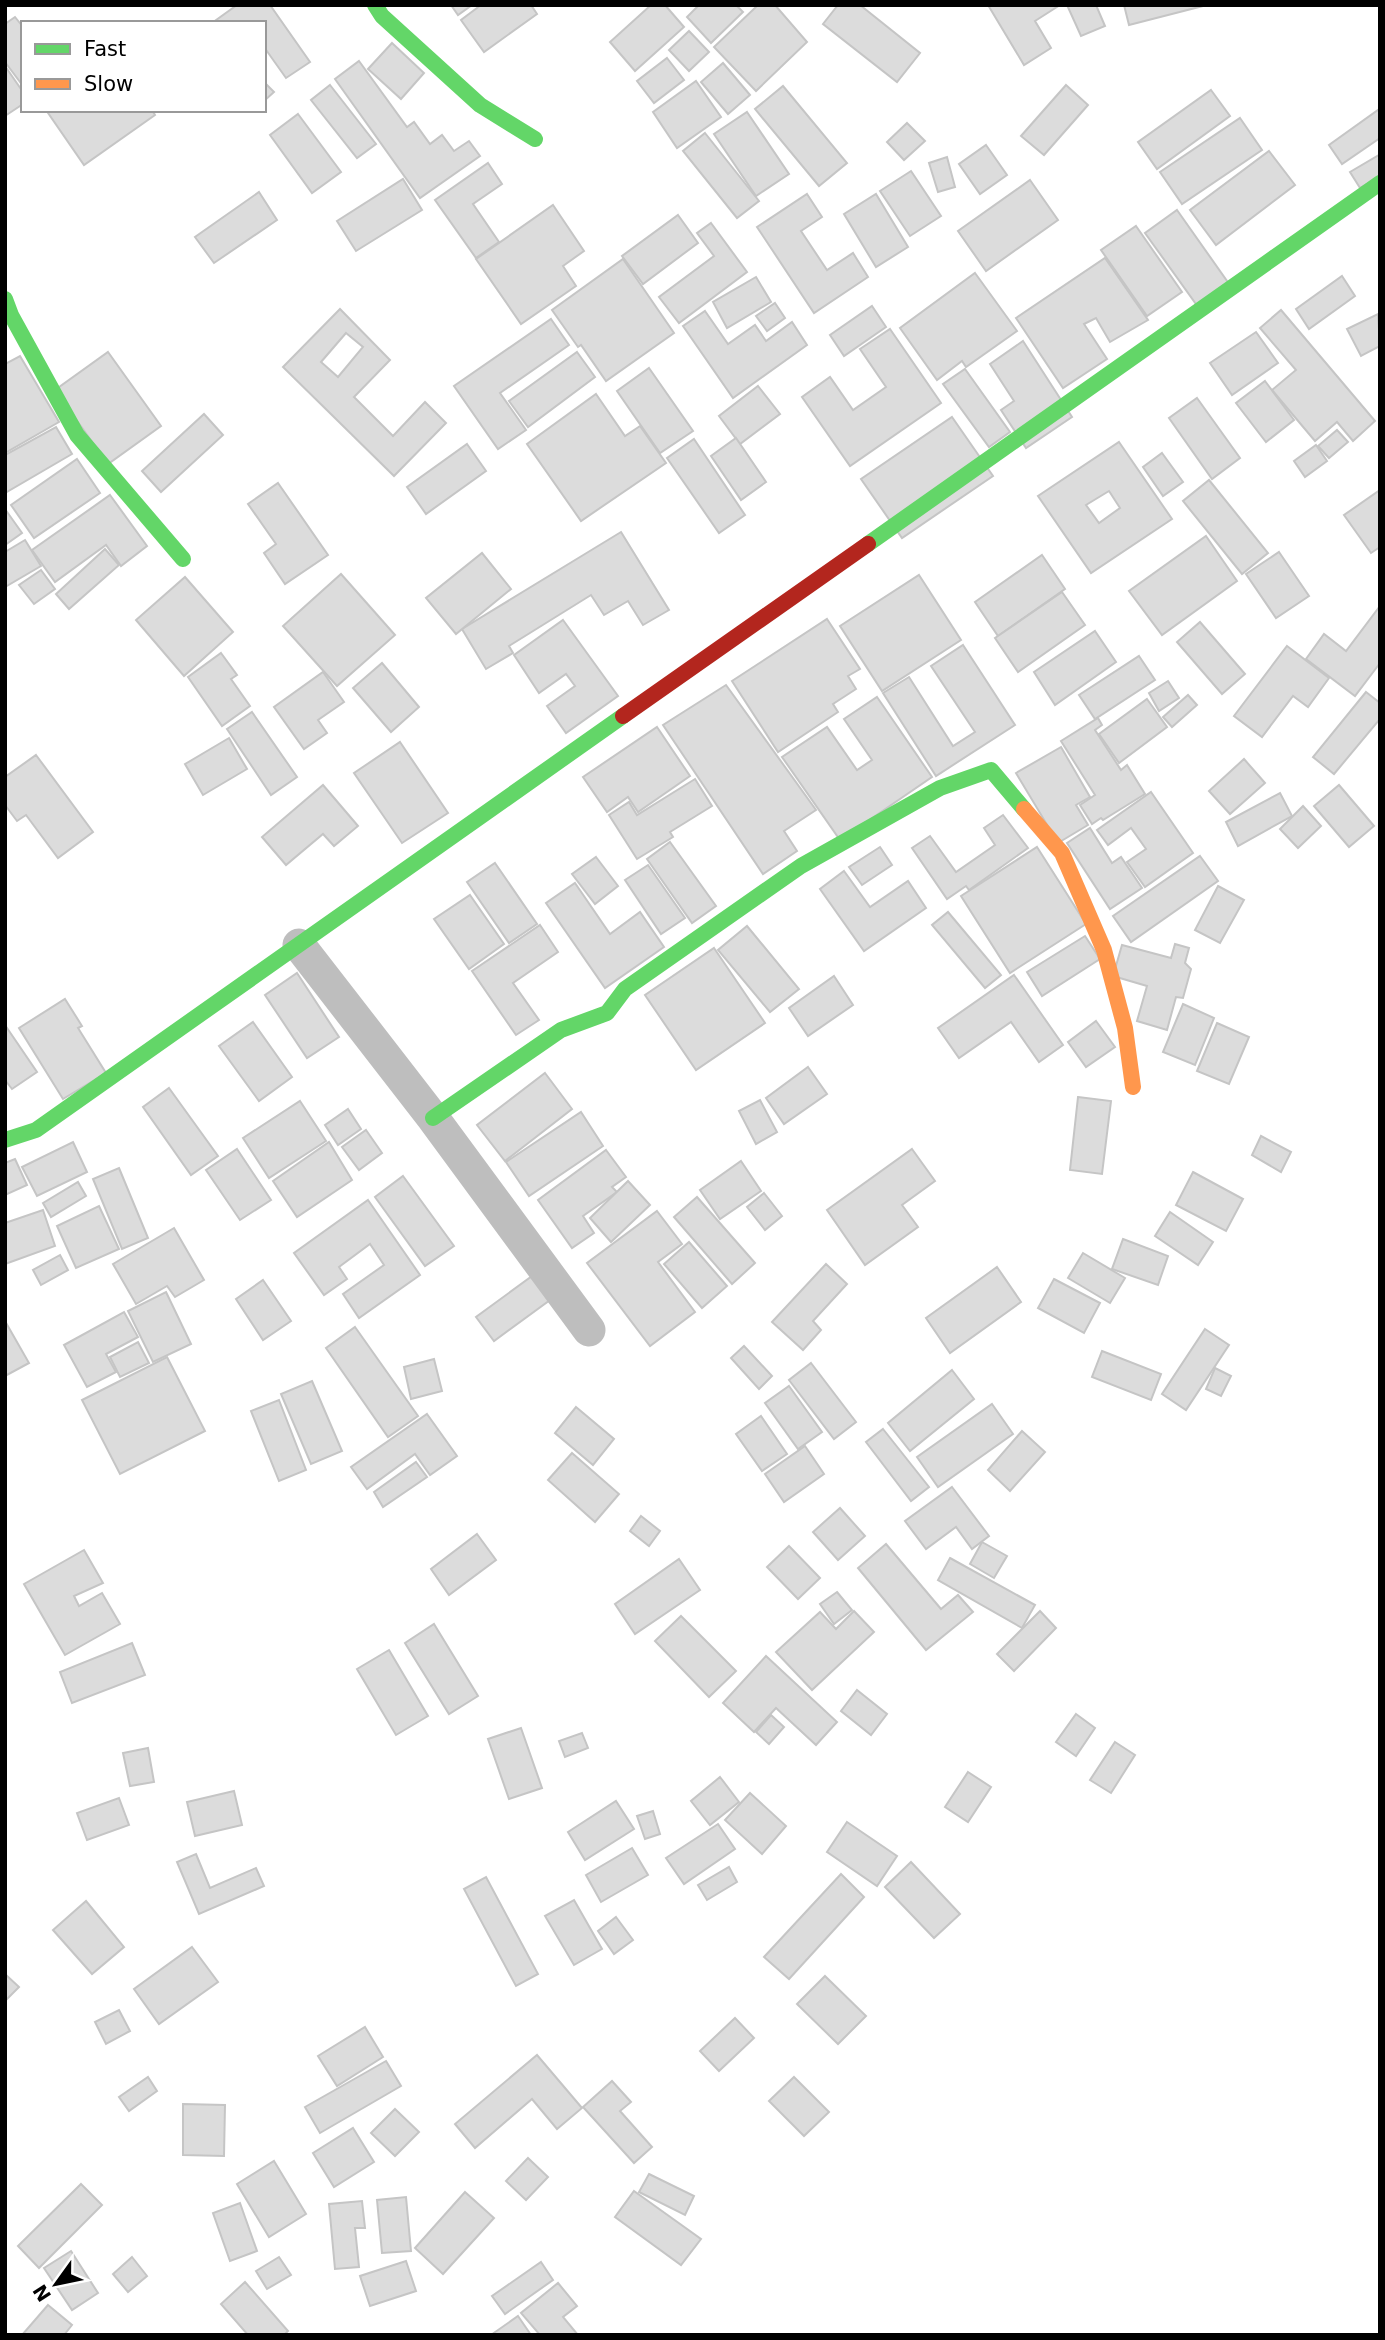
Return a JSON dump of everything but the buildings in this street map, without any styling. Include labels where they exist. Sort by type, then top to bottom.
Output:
[{"type":"street","points":[[375,5],[382,16],[480,105],[535,139]]},
{"type":"street","points":[[5,1140],[36,1130],[1380,183]]},
{"type":"street","points":[[5,299],[11,316],[77,435],[183,559]]},
{"type":"street","points":[[433,1118],[561,1030],[607,1013],[625,989],[801,866],[940,788],[992,770],[1062,853],[1104,950],[1125,1028],[1133,1087]]},
{"type":"street","points":[[299,945],[433,1118],[589,1330]]},
{"type":"traffic: fast","points":[[375,5],[382,16],[480,105],[535,139]]},
{"type":"traffic: fast","points":[[868,544],[1380,183]]},
{"type":"traffic: fast","points":[[5,299],[11,315],[77,435],[183,559]]},
{"type":"traffic: fast","points":[[5,1140],[36,1130],[623,716]]},
{"type":"traffic: fast","points":[[433,1118],[561,1030],[607,1013],[625,989],[801,866],[940,788],[991,770],[1024,809]]},
{"type":"traffic: slow","points":[[1024,809],[1062,853],[1104,950],[1125,1028],[1133,1087]]},
{"type":"traffic: jam","points":[[623,716],[868,544]]}]
